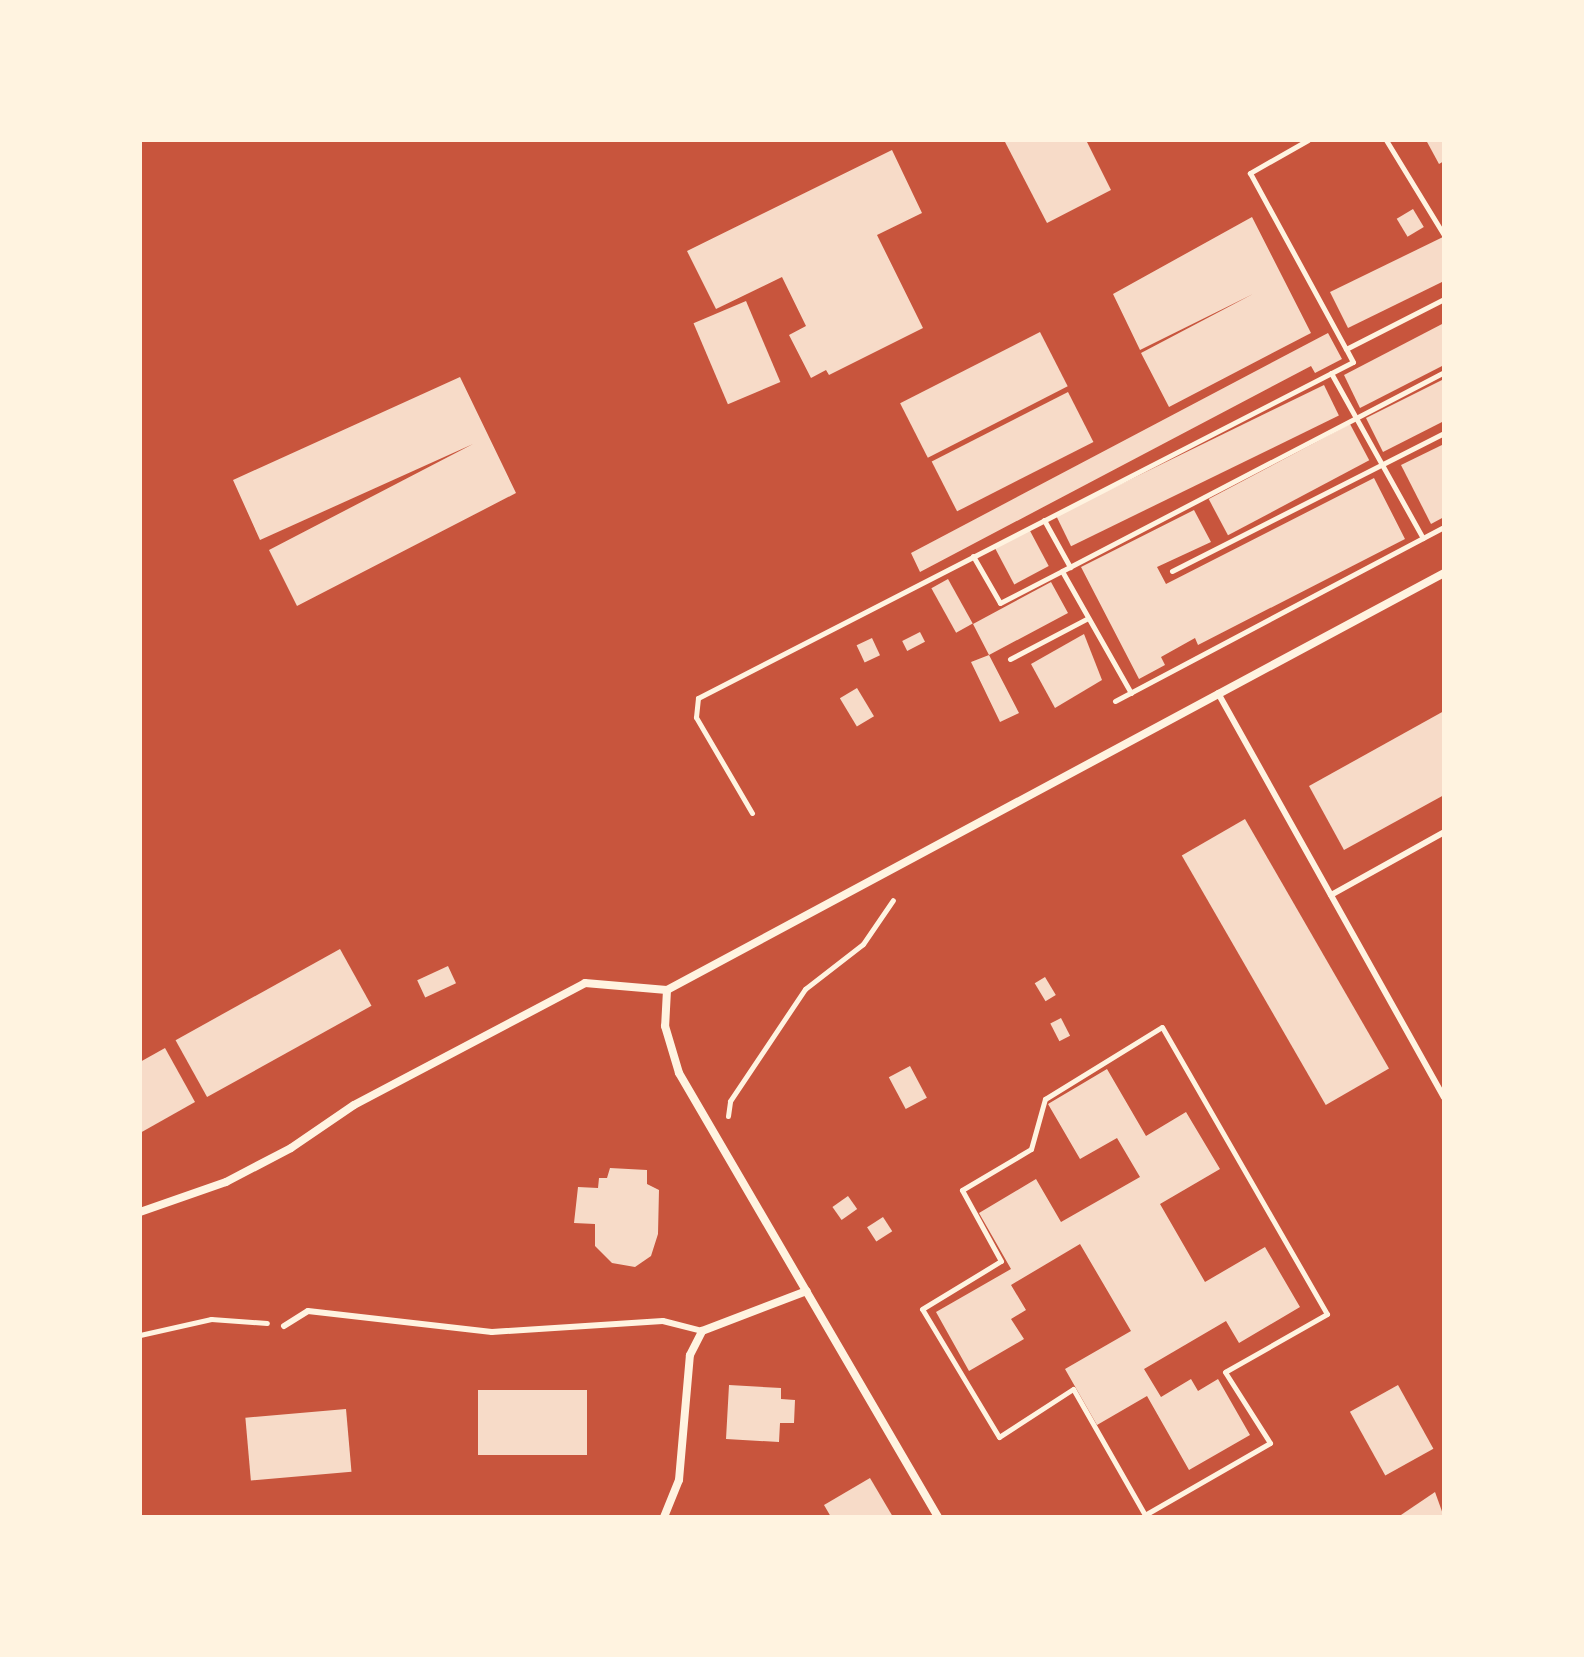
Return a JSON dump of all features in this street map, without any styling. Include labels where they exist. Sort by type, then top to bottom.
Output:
[{"type":"street","points":[[140,1212],[226,1182],[291,1148],[354,1105],[585,983],[667,990],[1444,573]]},
{"type":"street","points":[[667,990],[665,1026],[679,1073],[938,1517]]},
{"type":"street","points":[[664,1517],[679,1480],[690,1355],[702,1331],[807,1291]]},
{"type":"lane","points":[[1218,693],[1444,1097]]},
{"type":"lane","points":[[1331,895],[1444,832]]},
{"type":"lane","points":[[284,1326],[308,1311],[492,1332],[663,1321],[702,1331]]},
{"type":"path","points":[[752,813],[696,717],[698,698],[1353,362],[1250,173],[1308,140]]},
{"type":"path","points":[[1386,140],[1444,235]]},
{"type":"path","points":[[1346,349],[1444,299]]},
{"type":"path","points":[[973,556],[1000,603],[1444,372]]},
{"type":"path","points":[[1331,373],[1423,538]]},
{"type":"path","points":[[1172,571],[1444,433]]},
{"type":"path","points":[[1044,520],[1070,567]]},
{"type":"path","points":[[1115,701],[1444,527]]},
{"type":"path","points":[[1062,571],[1131,693]]},
{"type":"path","points":[[1010,659],[1088,618]]},
{"type":"path","points":[[723,1148],[730,1101],[784,1018],[805,989],[863,944],[893,900]]},
{"type":"path","points":[[1162,1027],[1327,1314],[1225,1372],[1270,1443],[1145,1515],[1073,1389],[999,1437],[922,1309],[1001,1261],[962,1190],[1031,1149],[1045,1099],[1162,1027]]},
{"type":"path","points":[[140,1335],[211,1319],[284,1326]]},
{"type":"building","points":[[1004,140],[1086,140],[1111,190],[1047,223]]},
{"type":"building","points":[[1426,140],[1444,140],[1444,161],[1439,164]]},
{"type":"building","points":[[892,150],[922,213],[877,235],[923,328],[829,375],[826,370],[811,378],[789,335],[806,326],[782,277],[716,309],[687,251]]},
{"type":"building","points":[[1413,209],[1424,227],[1408,237],[1397,219]]},
{"type":"building","points":[[1252,217],[1311,333],[1169,407],[1141,353],[1253,294],[1140,350],[1113,294]]},
{"type":"building","points":[[1443,237],[1444,281],[1348,328],[1330,292]]},
{"type":"building","points":[[746,301],[780,382],[728,404],[694,323]]},
{"type":"building","points":[[1444,323],[1444,365],[1360,408],[1344,375]]},
{"type":"building","points":[[1040,332],[1068,386],[928,458],[900,403]]},
{"type":"building","points":[[1328,333],[1342,359],[1315,373],[1311,366],[920,572],[911,553]]},
{"type":"building","points":[[460,377],[516,493],[297,606],[269,550],[473,444],[260,540],[233,480]]},
{"type":"building","points":[[1444,379],[1444,421],[1383,452],[1366,418]]},
{"type":"building","points":[[1324,385],[1339,416],[1071,546],[1056,516]]},
{"type":"building","points":[[1068,392],[1093,442],[957,511],[932,461]]},
{"type":"building","points":[[1350,424],[1369,460],[1228,535],[1209,499]]},
{"type":"building","points":[[1444,444],[1444,517],[1431,524],[1401,465]]},
{"type":"building","points":[[1374,478],[1405,539],[1198,645],[1195,638],[1161,657],[1165,665],[1139,679],[1081,567],[1194,510],[1211,542],[1157,567],[1166,584]]},
{"type":"building","points":[[1029,529],[1049,566],[1014,584],[995,547]]},
{"type":"building","points":[[948,579],[973,624],[956,633],[931,588]]},
{"type":"building","points":[[1051,582],[1068,613],[989,655],[973,624]]},
{"type":"building","points":[[920,632],[925,642],[907,651],[902,641]]},
{"type":"building","points":[[1084,634],[1102,680],[1055,708],[1031,664]]},
{"type":"building","points":[[872,638],[880,655],[865,662],[857,645]]},
{"type":"building","points":[[989,655],[1019,713],[1000,722],[971,662]]},
{"type":"building","points":[[857,688],[874,716],[857,727],[840,698]]},
{"type":"building","points":[[1444,711],[1444,795],[1344,850],[1309,786]]},
{"type":"building","points":[[1245,819],[1389,1068],[1326,1105],[1182,856]]},
{"type":"building","points":[[340,949],[372,1006],[207,1097],[176,1040]]},
{"type":"building","points":[[448,966],[456,983],[425,998],[417,980]]},
{"type":"building","points":[[1045,977],[1056,995],[1046,1001],[1035,983]]},
{"type":"building","points":[[1061,1018],[1070,1036],[1059,1041],[1050,1023]]},
{"type":"building","points":[[165,1048],[195,1102],[140,1133],[140,1062]]},
{"type":"building","points":[[910,1066],[927,1098],[906,1109],[889,1077]]},
{"type":"building","points":[[1107,1069],[1146,1136],[1186,1112],[1220,1169],[1160,1204],[1205,1282],[1265,1247],[1300,1307],[1239,1343],[1226,1321],[1144,1369],[1161,1397],[1191,1379],[1198,1391],[1218,1379],[1250,1435],[1189,1470],[1147,1396],[1097,1425],[1065,1369],[1131,1331],[1080,1244],[1011,1285],[1026,1310],[1011,1319],[1024,1339],[969,1371],[936,1312],[1011,1269],[979,1213],[1036,1179],[1061,1222],[1140,1177],[1117,1138],[1080,1159],[1048,1104]]},
{"type":"building","points":[[610,1168],[647,1170],[647,1184],[659,1190],[658,1234],[651,1256],[635,1267],[612,1263],[595,1246],[595,1224],[574,1223],[578,1187],[598,1188],[599,1178],[607,1178]]},
{"type":"building","points":[[848,1196],[857,1209],[842,1220],[832,1207]]},
{"type":"building","points":[[883,1217],[892,1231],[876,1242],[867,1227]]},
{"type":"building","points":[[729,1385],[781,1388],[781,1399],[795,1400],[794,1423],[780,1423],[779,1442],[726,1439]]},
{"type":"building","points":[[1398,1385],[1433,1449],[1385,1476],[1350,1412]]},
{"type":"building","points":[[478,1390],[587,1390],[587,1455],[478,1455]]},
{"type":"building","points":[[346,1409],[351,1472],[251,1481],[245,1418]]},
{"type":"building","points":[[870,1478],[893,1517],[831,1517],[824,1505]]},
{"type":"building","points":[[1435,1492],[1444,1517],[1398,1517]]}]
